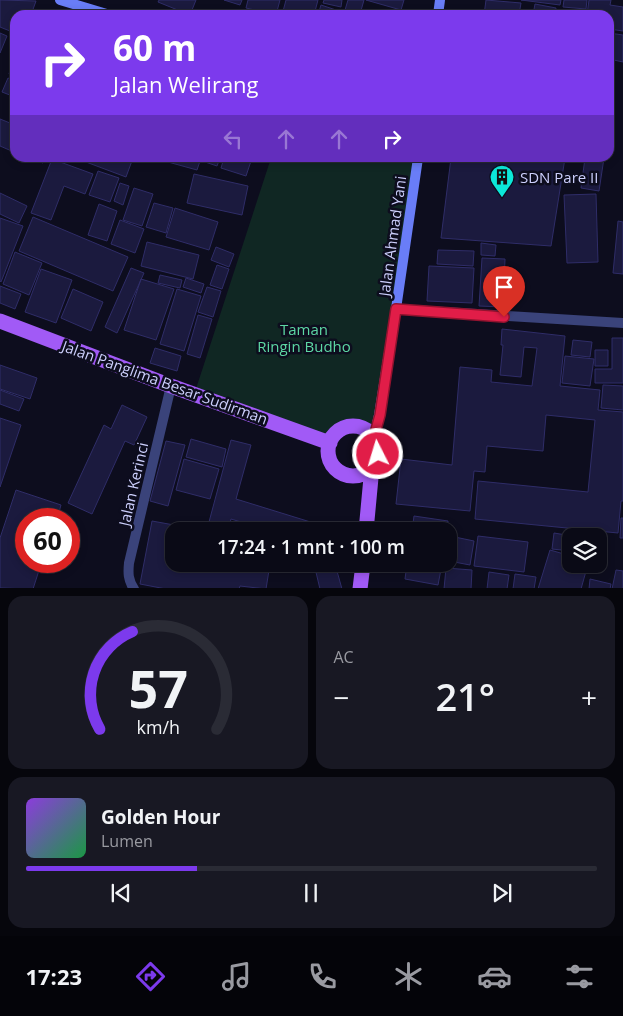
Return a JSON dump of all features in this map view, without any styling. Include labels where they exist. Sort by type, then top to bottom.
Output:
[{"type":"main road","points":[[60,0],[93,10]]},
{"type":"main road","name":"Jalan Ahmad Yani","points":[[374,437],[380,415],[417,162]]},
{"type":"main road","name":"Jalan Panglima Besar Sudirman","points":[[0,321],[171,386],[330,443]]},
{"type":"main road","points":[[367,522],[372,468],[378,454],[378,445],[369,431],[353,426],[338,431],[328,450],[330,460],[337,470],[351,476],[359,475],[372,468]]},
{"type":"main road","points":[[360,588],[362,572]]},
{"type":"street","points":[[396,309],[623,323]]},
{"type":"street","name":"Jalan Kerinci","points":[[134,588],[128,574],[129,563],[171,386]]},
{"type":"green space","name":"Taman Ringin Budho","points":[[270,162],[417,162],[374,437],[363,428],[350,426],[339,431],[330,443],[194,395]]},
{"type":"building","points":[[0,0],[36,1],[33,10],[10,10],[10,31],[0,27]]},
{"type":"building","points":[[159,0],[196,0],[192,10],[178,10],[158,2]]},
{"type":"building","points":[[224,0],[242,0],[240,5]]},
{"type":"building","points":[[248,0],[280,0],[277,10],[246,8]]},
{"type":"building","points":[[286,0],[318,0],[315,10],[283,10]]},
{"type":"building","points":[[324,0],[342,0],[341,7],[323,3]]},
{"type":"building","points":[[348,0],[364,0],[361,10],[345,10]]},
{"type":"building","points":[[366,0],[404,0],[401,10]]},
{"type":"building","points":[[486,0],[521,3],[520,10],[485,10]]},
{"type":"building","points":[[521,0],[561,0],[560,5]]},
{"type":"building","points":[[564,0],[587,0],[586,9],[563,7]]},
{"type":"building","points":[[589,0],[611,0],[610,5],[623,7],[623,31],[614,30],[614,10],[588,10]]},
{"type":"building","points":[[535,4],[556,8],[556,10],[534,10]]},
{"type":"building","points":[[321,5],[336,10],[320,10]]},
{"type":"building","points":[[0,33],[7,36],[0,53]]},
{"type":"building","points":[[614,34],[623,35],[623,62],[614,60]]},
{"type":"building","points":[[8,78],[10,79],[10,95],[2,92]]},
{"type":"building","points":[[0,119],[10,123],[10,150],[0,146]]},
{"type":"building","points":[[51,162],[60,162],[93,174],[85,194],[64,186],[51,220],[31,213]]},
{"type":"building","points":[[86,162],[132,162],[126,177]]},
{"type":"building","points":[[168,162],[200,162],[197,170]]},
{"type":"building","points":[[205,162],[218,162],[217,166]]},
{"type":"building","points":[[223,162],[251,162],[246,176],[221,168]]},
{"type":"building","name":"SDN Pare II","points":[[450,162],[564,162],[551,246],[441,238]]},
{"type":"building","points":[[584,162],[603,162],[599,191],[581,188]]},
{"type":"building","points":[[98,171],[119,178],[110,202],[89,195]]},
{"type":"building","points":[[194,174],[248,186],[242,215],[187,203]]},
{"type":"building","points":[[120,183],[129,186],[123,205],[114,201]]},
{"type":"building","points":[[134,188],[153,194],[142,226],[123,220]]},
{"type":"building","points":[[0,193],[27,206],[19,223],[0,214]]},
{"type":"building","points":[[596,194],[598,262],[567,263],[564,195]]},
{"type":"building","points":[[154,203],[173,208],[166,233],[146,227]]},
{"type":"building","points":[[99,204],[117,211],[107,241],[88,235]]},
{"type":"building","points":[[175,208],[218,222],[209,250],[166,237]]},
{"type":"building","points":[[33,217],[128,257],[113,291],[19,251]]},
{"type":"building","points":[[0,218],[23,226],[1,282],[0,281]]},
{"type":"building","points":[[120,220],[144,229],[135,253],[111,244]]},
{"type":"building","points":[[618,221],[623,222],[623,274],[613,273]]},
{"type":"building","points":[[147,242],[199,255],[193,279],[141,266]]},
{"type":"building","points":[[481,243],[496,245],[495,256],[481,255]]},
{"type":"building","points":[[216,247],[234,254],[229,267],[211,260]]},
{"type":"building","points":[[438,250],[474,251],[473,266],[437,264]]},
{"type":"building","points":[[15,252],[42,263],[29,295],[3,284]]},
{"type":"building","points":[[482,258],[505,259],[503,307],[479,306]]},
{"type":"building","points":[[217,265],[229,269],[222,289],[210,285]]},
{"type":"building","points":[[429,266],[474,268],[472,303],[427,301]]},
{"type":"building","points":[[131,268],[144,273],[117,333],[105,327]]},
{"type":"building","points":[[41,269],[72,280],[56,323],[25,312]]},
{"type":"building","points":[[160,275],[182,280],[180,288],[158,283]]},
{"type":"building","points":[[186,278],[204,284],[201,293],[183,287]]},
{"type":"building","points":[[141,279],[174,289],[156,340],[124,330]]},
{"type":"building","points":[[0,286],[21,294],[15,309],[0,303]]},
{"type":"building","points":[[207,287],[221,291],[213,317],[198,312]]},
{"type":"building","points":[[73,289],[103,302],[91,331],[61,318]]},
{"type":"building","points":[[177,289],[201,296],[184,351],[160,344]]},
{"type":"building","points":[[198,315],[212,319],[200,358],[187,354]]},
{"type":"building","points":[[502,329],[565,336],[560,386],[600,390],[598,410],[623,412],[623,501],[621,501],[618,533],[607,532],[607,528],[567,528],[475,519],[478,481],[588,492],[595,420],[546,415],[543,451],[487,446],[485,472],[474,471],[470,511],[396,504],[401,459],[452,465],[460,367],[492,370],[491,382],[532,386],[537,348],[524,347],[521,377],[500,375],[503,345],[501,345]]},
{"type":"building","points":[[612,338],[623,338],[623,383],[595,383],[595,369],[612,369]]},
{"type":"building","points":[[573,340],[592,342],[590,357],[571,355]]},
{"type":"building","points":[[155,348],[181,356],[177,371],[150,363]]},
{"type":"building","points":[[595,350],[608,350],[608,366],[595,366]]},
{"type":"building","points":[[565,356],[594,359],[590,386],[562,383]]},
{"type":"building","points":[[0,365],[37,378],[30,399],[0,389]]},
{"type":"building","points":[[603,385],[623,386],[623,410],[601,408]]},
{"type":"building","points":[[0,390],[24,399],[19,411],[0,404]]},
{"type":"building","points":[[122,405],[147,417],[134,445],[125,441],[92,514],[68,503],[104,425],[111,429]]},
{"type":"building","points":[[0,418],[21,425],[0,487]]},
{"type":"building","points":[[191,439],[226,449],[222,467],[186,457]]},
{"type":"building","points":[[231,440],[251,445],[236,499],[311,522],[241,522],[231,519],[230,522],[209,522]]},
{"type":"building","points":[[166,441],[185,445],[168,506],[150,501]]},
{"type":"building","points":[[184,459],[219,469],[210,499],[176,490]]},
{"type":"building","points":[[16,490],[61,505],[60,508],[15,508],[15,573],[38,573],[33,588],[0,588],[0,538]]},
{"type":"building","points":[[414,516],[448,521],[448,522],[413,522]]},
{"type":"building","points":[[621,518],[623,518],[623,538],[620,538]]},
{"type":"building","points":[[152,521],[165,523],[165,572],[269,572],[266,588],[240,586],[239,588],[161,588],[140,584]]},
{"type":"building","points":[[554,533],[562,534],[562,550],[552,549]]},
{"type":"building","points":[[478,536],[528,542],[524,572],[474,566]]},
{"type":"building","points":[[457,537],[474,541],[470,565],[457,563]]},
{"type":"building","points":[[550,550],[562,553],[562,573],[585,573],[581,588],[538,588]]},
{"type":"building","points":[[457,569],[472,570],[471,588],[444,588],[446,572],[457,572]]},
{"type":"building","points":[[616,570],[623,571],[623,588],[612,588]]},
{"type":"building","points":[[316,572],[337,572],[342,588],[320,588]]},
{"type":"building","points":[[406,572],[440,572],[438,585],[405,579]]},
{"type":"building","points":[[489,572],[509,575],[507,588],[487,588]]},
{"type":"building","points":[[515,574],[536,577],[534,588],[513,588]]},
{"type":"building","points":[[590,579],[611,584],[610,588],[589,588]]},
{"type":"place","name":"SDN Pare II","points":[[502,198]]},
{"type":"route","points":[[378,454],[378,445],[374,437],[380,415],[396,309],[504,317]]}]
